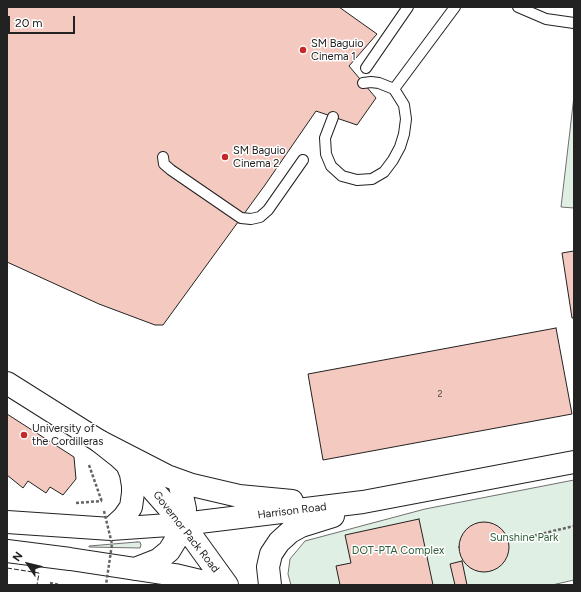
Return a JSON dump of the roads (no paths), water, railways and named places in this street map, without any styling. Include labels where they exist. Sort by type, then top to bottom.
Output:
[{"type":"main road","name":"Governor Pack Road","points":[[7,383],[99,441],[127,464],[151,487],[183,524],[227,585]]},
{"type":"main road","points":[[99,441],[179,481],[222,493],[256,499],[363,502]]},
{"type":"main road","name":"Harrison Road","points":[[7,522],[108,520],[183,524],[363,502],[574,462]]},
{"type":"main road","points":[[108,520],[124,517],[131,507],[133,486],[131,474],[127,464]]},
{"type":"main road","points":[[135,569],[158,560],[169,551],[183,524],[185,509],[179,481]]},
{"type":"main road","points":[[270,585],[268,566],[271,554],[279,542],[290,532],[308,523],[415,493]]},
{"type":"main road","points":[[7,551],[175,575],[212,585]]},
{"type":"lane","points":[[366,68],[408,7]]},
{"type":"lane","points":[[394,89],[455,7]]},
{"type":"lane","points":[[518,7],[546,19],[574,23]]},
{"type":"lane","points":[[333,117],[325,138],[326,154],[331,166],[342,176],[357,180],[372,179],[384,172],[400,148],[406,119],[404,105],[394,89],[379,82],[363,83]]},
{"type":"lane","points":[[163,158],[164,164],[171,170],[241,218],[251,219],[260,217],[268,210],[302,160]]},
{"type":"place","name":"SM Baguio Cinema 1","points":[[303,50]]},
{"type":"place","name":"SM Baguio Cinema 2","points":[[225,157]]},
{"type":"place","name":"University of the Cordilleras","points":[[24,435]]},
{"type":"park label","name":"Sunshine Park","points":[[524,538]]},
{"type":"park label","name":"DOT-PTA Complex","points":[[398,551]]}]
